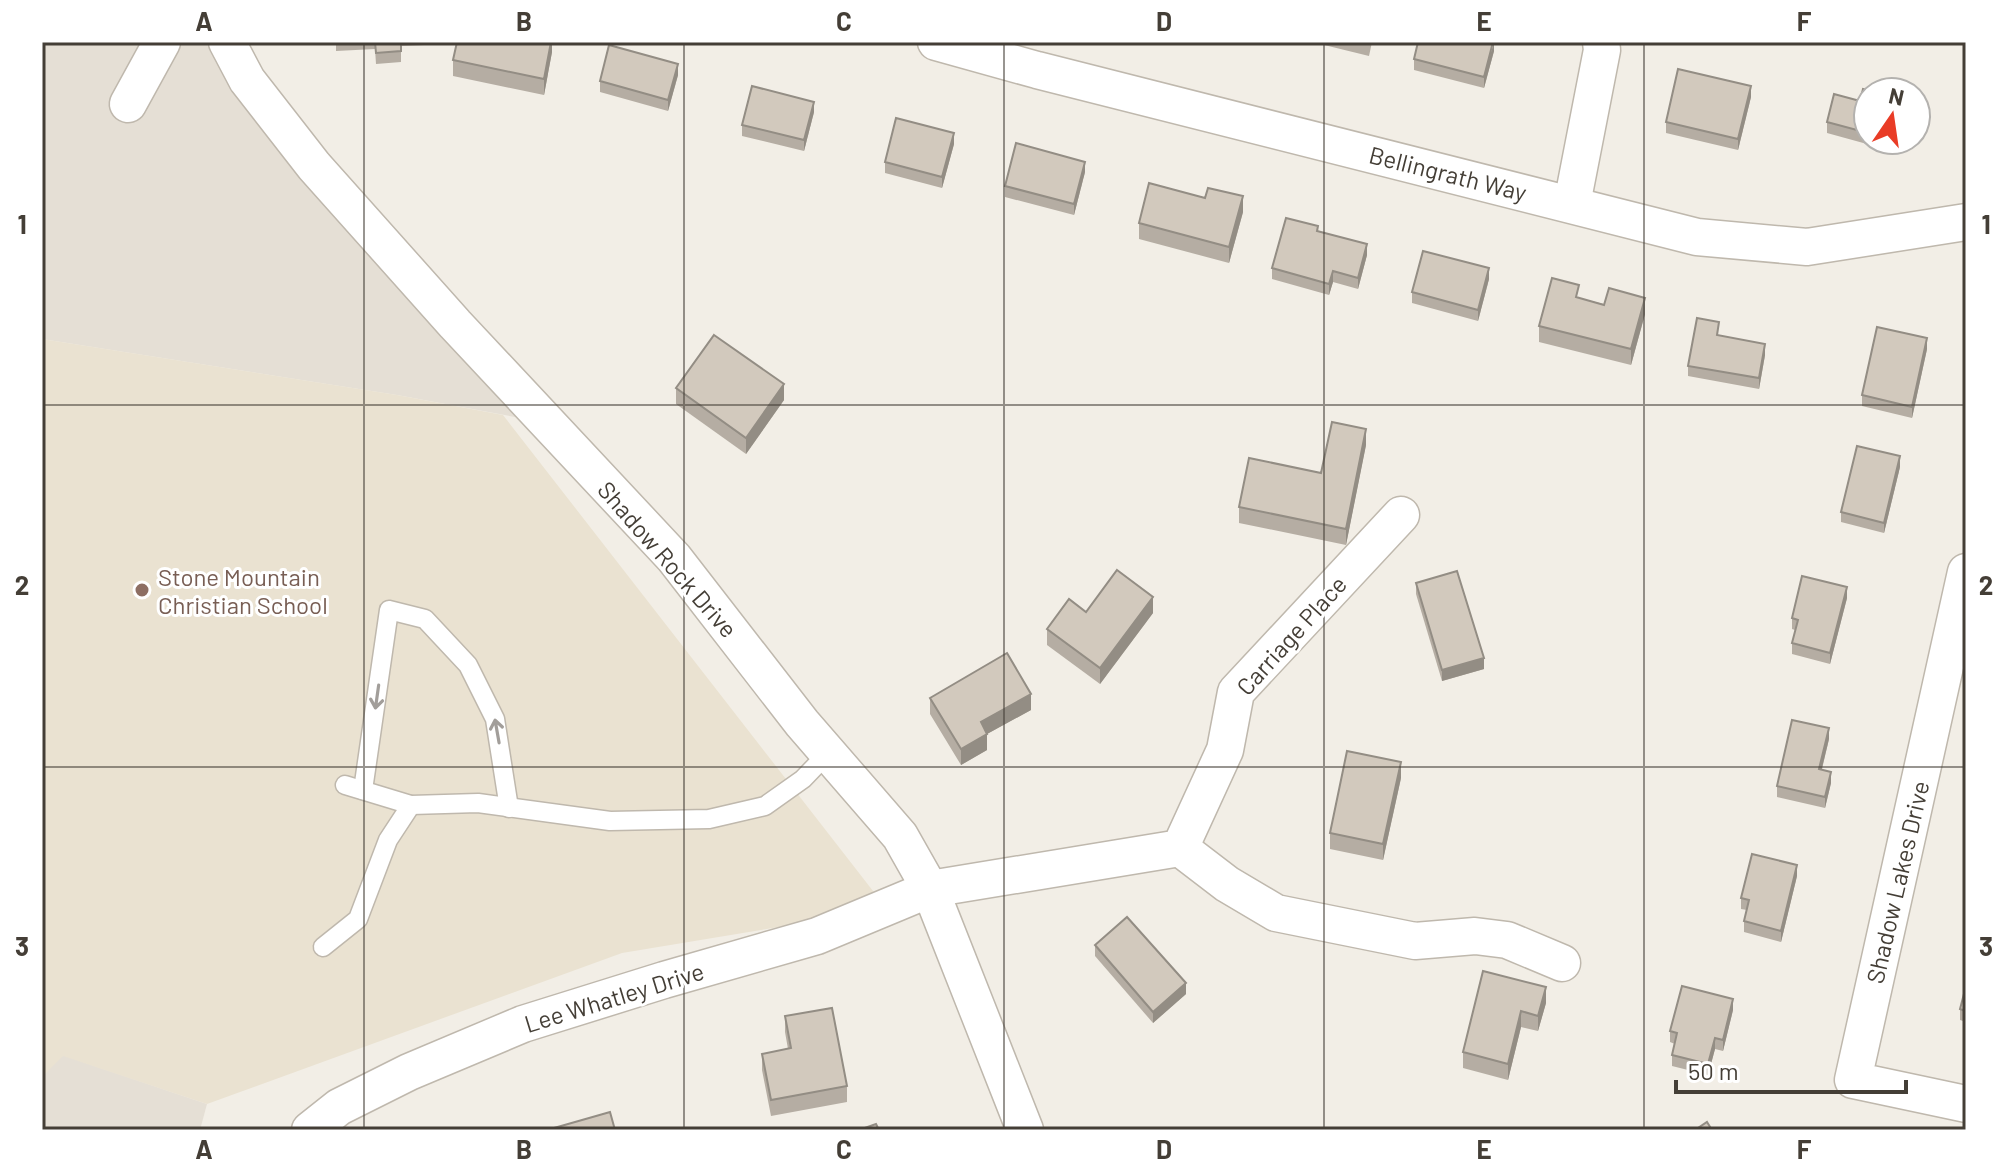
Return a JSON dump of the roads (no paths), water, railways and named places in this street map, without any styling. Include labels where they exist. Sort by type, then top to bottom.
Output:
[{"type":"street","points":[[128,104],[162,42]]},
{"type":"street","name":"Shadow Rock Drive","points":[[227,42],[247,80],[314,166],[455,324],[674,558],[802,723],[900,836],[930,889],[1025,1130]]},
{"type":"street","name":"Bellingrath Way","points":[[936,42],[1041,56],[1697,237],[1807,247],[1966,222]]},
{"type":"street","points":[[1572,204],[1601,42]]},
{"type":"street","name":"Carriage Place","points":[[1180,848],[1225,750],[1236,692],[1401,515]]},
{"type":"street","name":"Shadow Lakes Drive","points":[[1966,572],[1853,1080],[1966,1104]]},
{"type":"street","points":[[930,889],[1180,848],[1227,884],[1276,913],[1415,941],[1475,936],[1507,940],[1562,963]]},
{"type":"street","name":"Lee Whatley Drive","points":[[310,1130],[339,1107],[409,1072],[523,1024],[817,936],[930,889]]},
{"type":"lane","points":[[509,808],[495,719],[468,665],[425,619],[389,610],[354,787],[411,805],[478,803],[509,808],[610,821],[709,819],[765,806],[803,779],[828,753]]},
{"type":"lane","points":[[323,947],[358,919],[388,840],[411,805]]},
{"type":"place","name":"Stone Mountain Christian School","points":[[142,590]]}]
